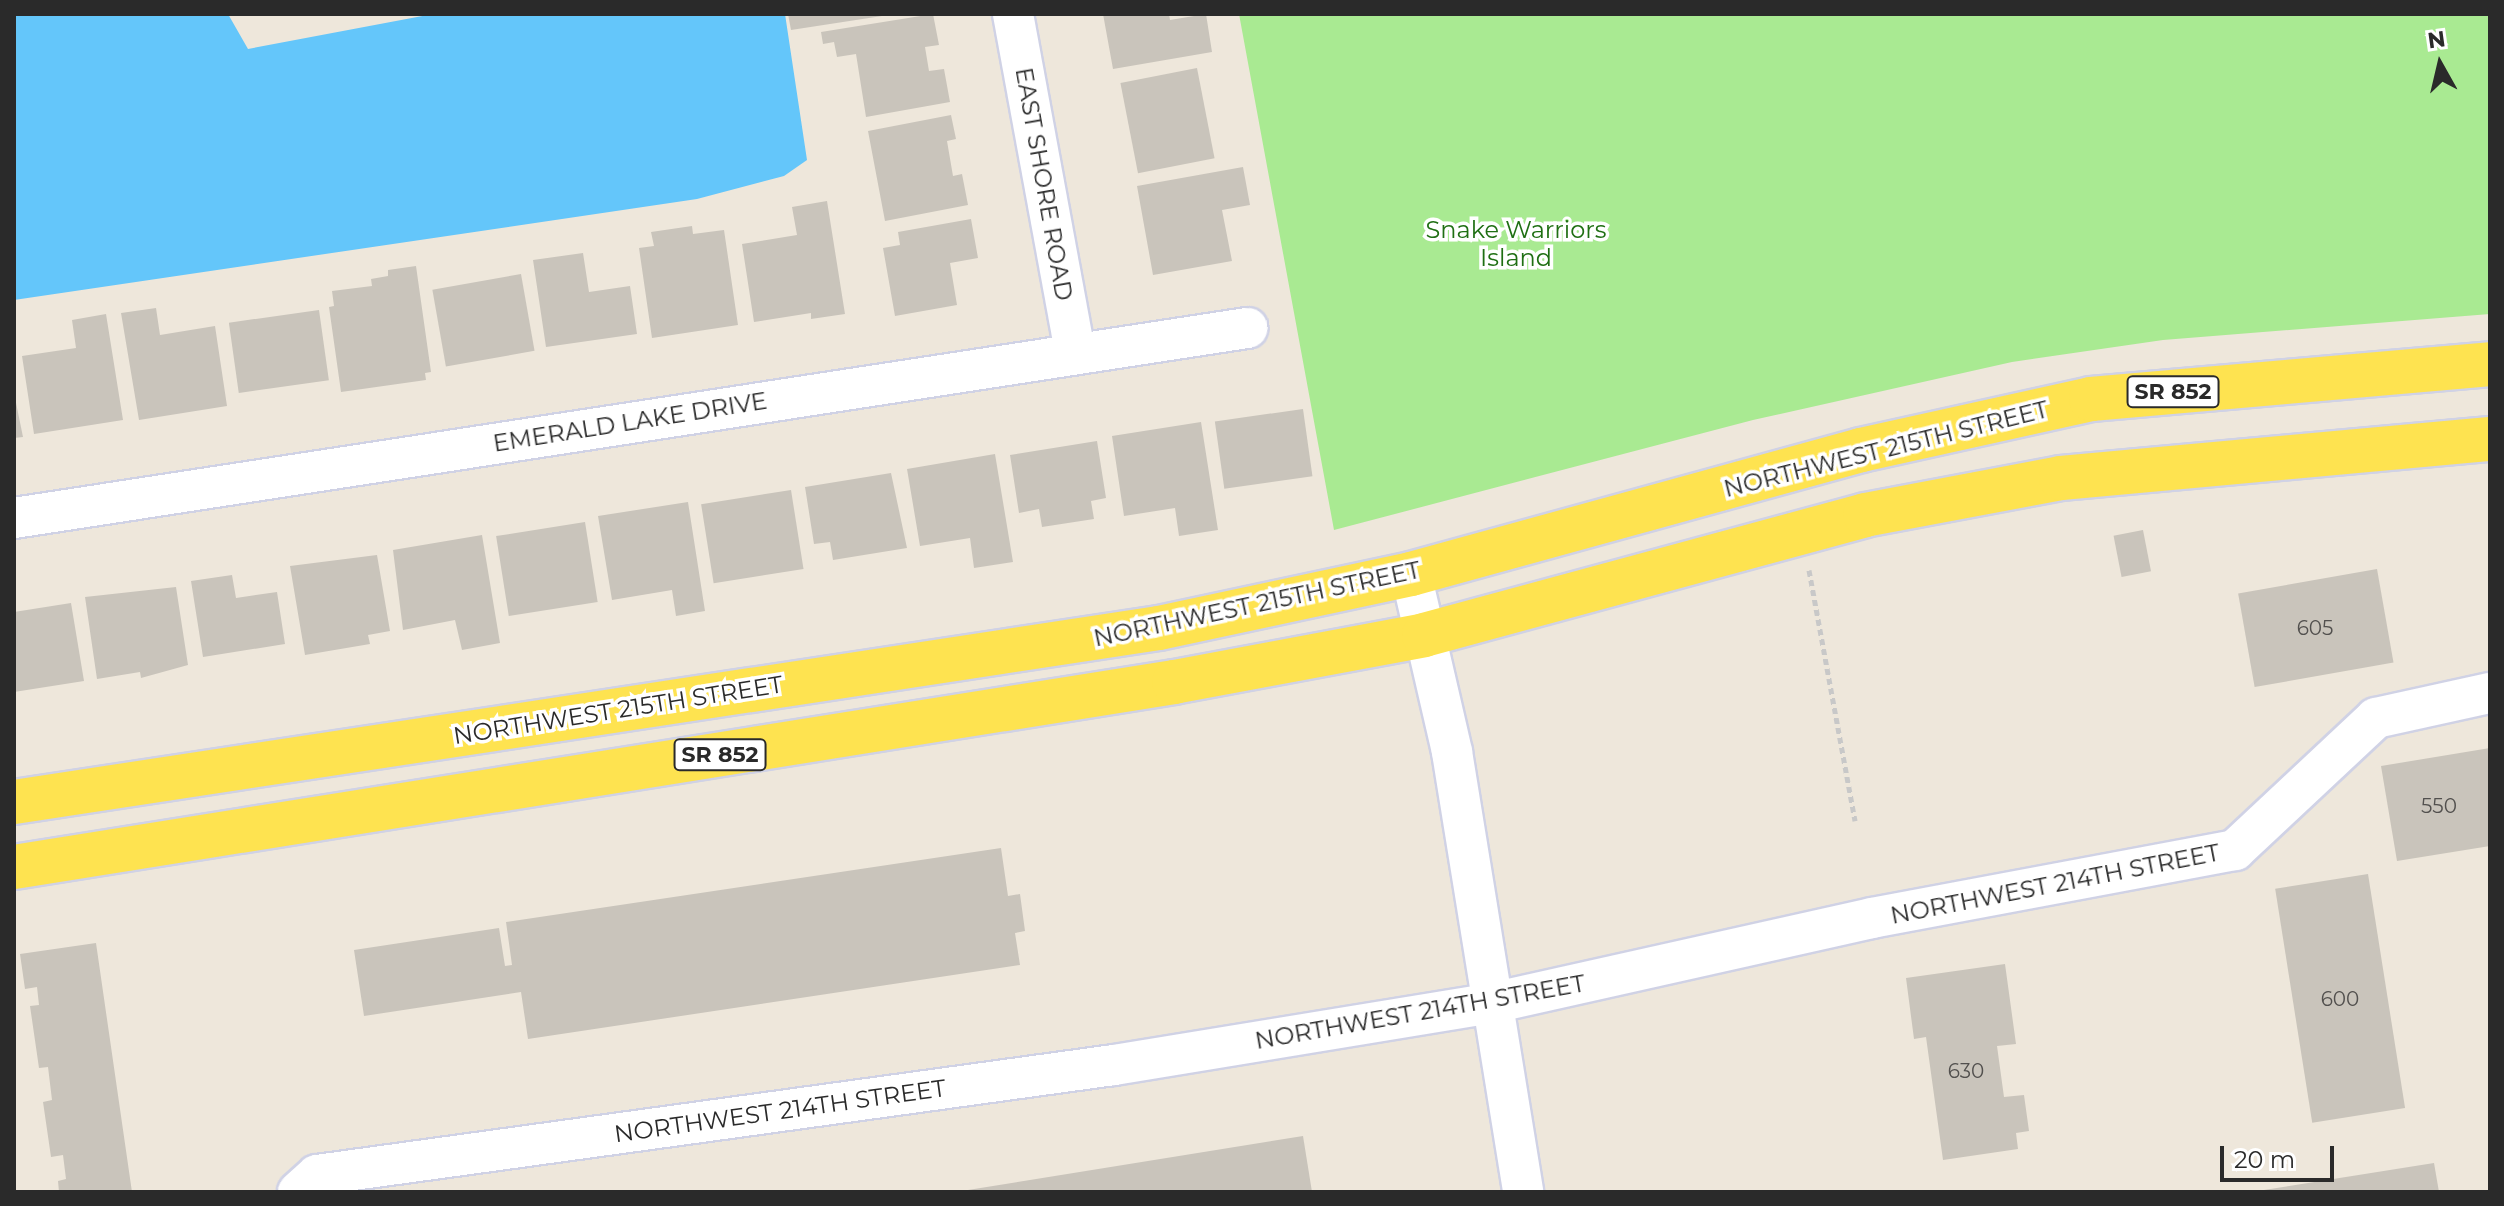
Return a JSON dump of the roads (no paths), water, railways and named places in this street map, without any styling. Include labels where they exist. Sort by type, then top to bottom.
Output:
[{"type":"main road","name":"NORTHWEST 215TH STREET","points":[[14,802],[1159,628],[1411,574],[1861,450],[2091,399],[2490,364]]},
{"type":"main road","name":"SR 852","points":[[14,867],[1174,682],[1424,635],[1865,515],[2061,478],[2490,439]]},
{"type":"street","name":"EAST SHORE ROAD","points":[[1013,14],[1075,353]]},
{"type":"street","name":"EMERALD LAKE DRIVE","points":[[14,518],[1247,328]]},
{"type":"street","points":[[1411,574],[1452,752],[1523,1192]]},
{"type":"street","name":"NORTHWEST 214TH STREET","points":[[298,1192],[317,1175],[1114,1065],[1492,1003],[1872,918],[2235,850],[2376,718],[2490,693]]},
{"type":"water","points":[[14,14],[228,14],[248,49],[433,14],[785,14],[807,160],[784,176],[697,199],[14,300]]},
{"type":"park label","name":"Snake Warriors Island","points":[[1516,244]]}]
